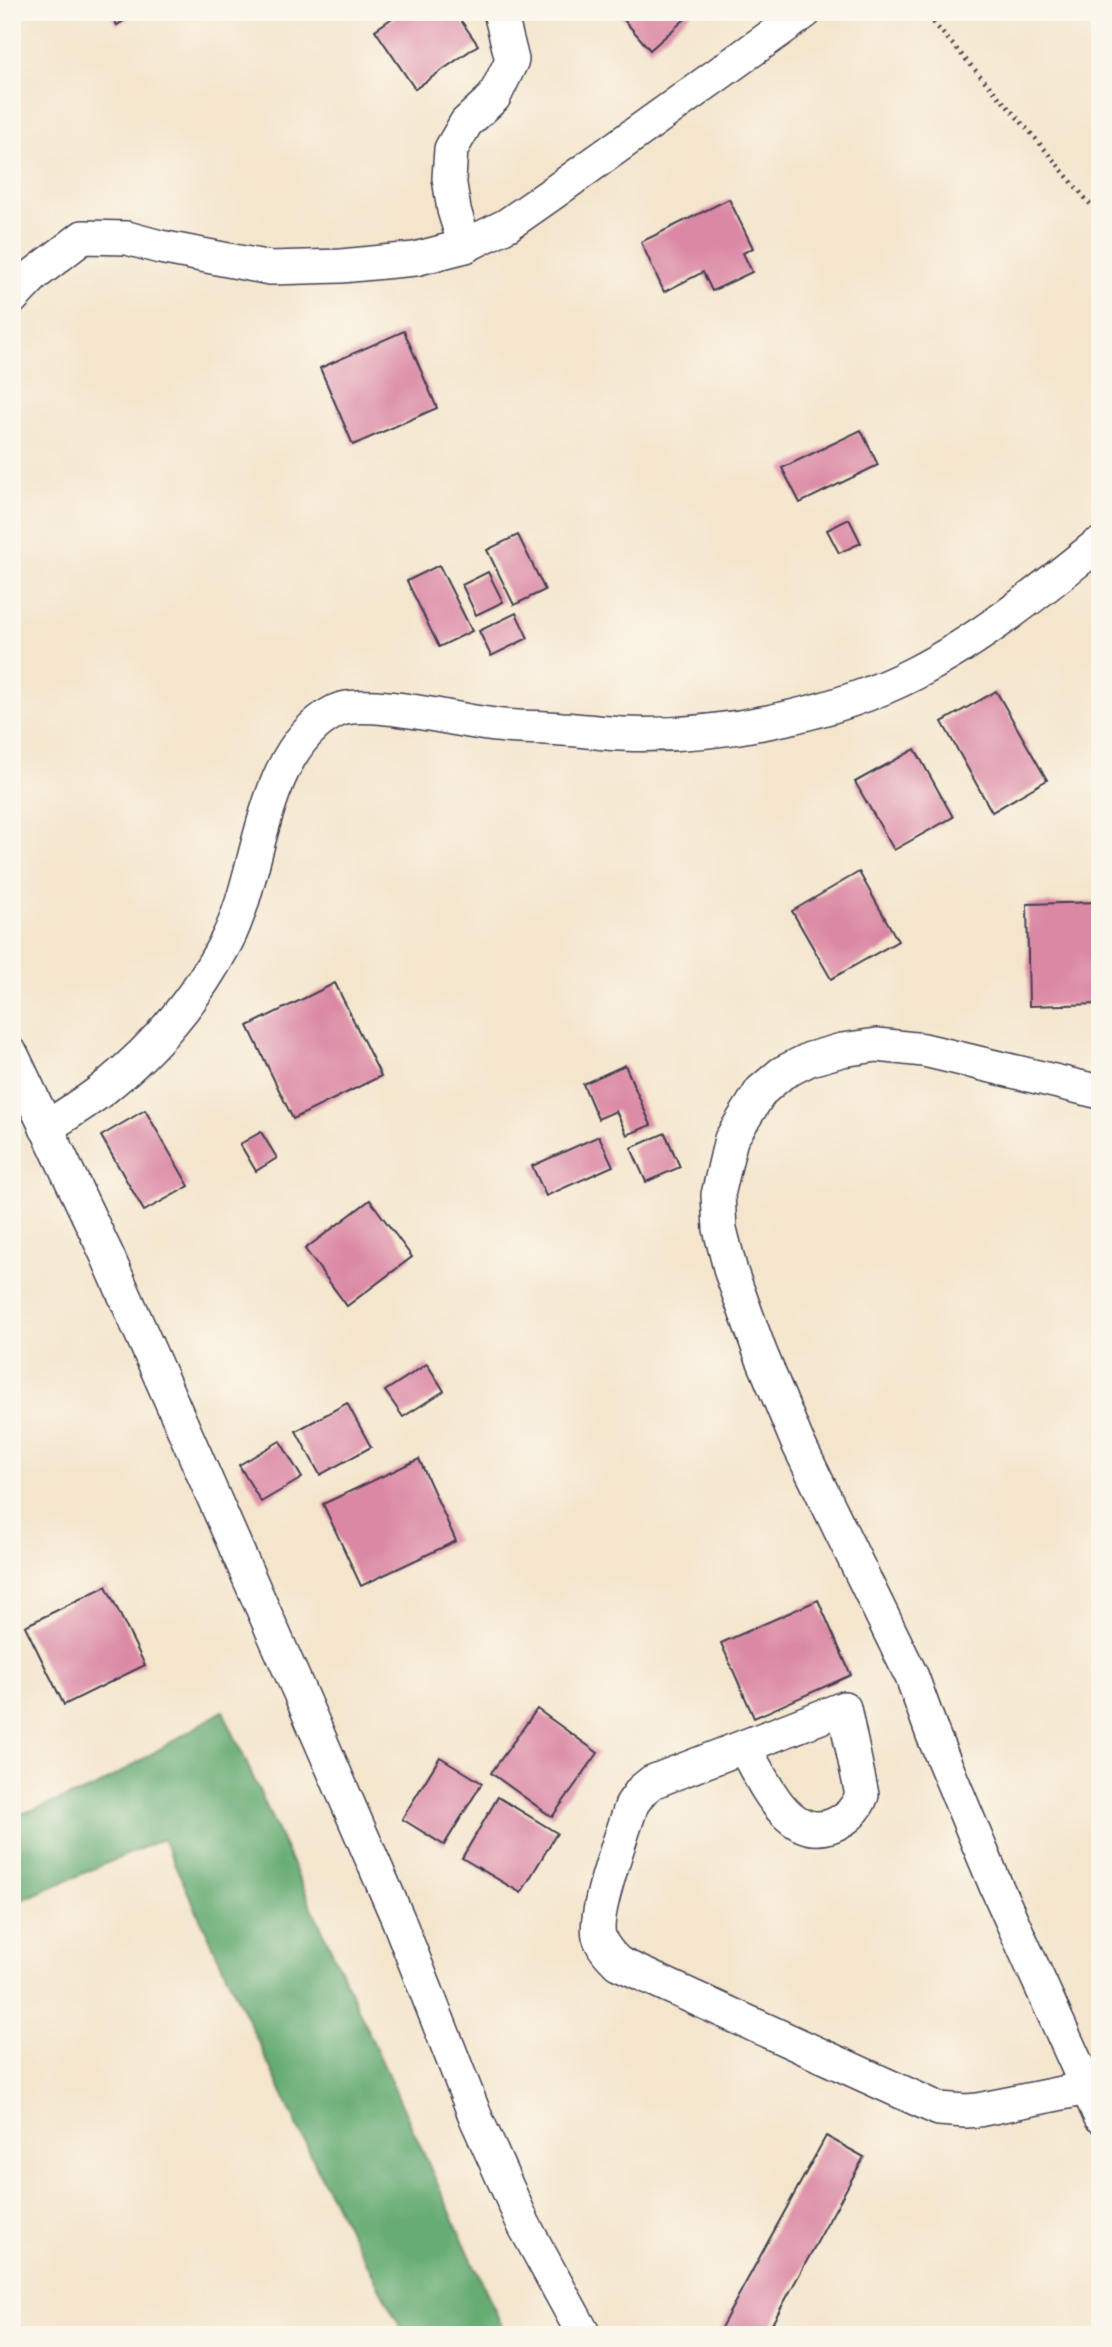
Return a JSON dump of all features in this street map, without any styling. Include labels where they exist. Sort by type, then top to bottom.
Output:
[{"type":"street","points":[[465,246],[454,210],[449,178],[451,149],[466,123],[494,97],[512,60],[500,12]]},
{"type":"street","points":[[12,298],[35,274],[83,237],[127,238],[270,268],[341,266],[415,258],[465,246],[507,225],[805,12]]},
{"type":"street","points":[[46,1128],[115,1079],[151,1045],[200,987],[228,939],[280,776],[291,754],[305,737],[337,710],[359,705],[497,725],[622,734],[677,734],[736,728],[815,710],[874,691],[915,673],[974,639],[1042,590],[1096,546]]},
{"type":"street","points":[[744,1747],[652,1782],[636,1797],[598,1916],[599,1937],[606,1952],[618,1963],[939,2109],[966,2111],[1095,2094],[996,1886],[933,1735],[912,1677],[797,1441],[731,1272],[720,1229],[718,1195],[731,1139],[761,1091],[782,1073],[810,1059],[842,1050],[877,1045],[924,1050],[1100,1092]]},
{"type":"street","points":[[12,1055],[111,1265],[299,1691],[398,1919],[475,2118],[524,2225],[584,2335]]},
{"type":"path","points":[[924,12],[1037,139],[1100,216]]},
{"type":"green space","points":[[223,1711],[506,2335],[405,2335],[328,2191],[163,1839],[12,1904],[12,1817],[95,1788]]},
{"type":"building","points":[[109,12],[138,12],[117,25]]},
{"type":"building","points":[[401,12],[455,12],[478,45],[415,89],[375,30]]},
{"type":"building","points":[[617,12],[693,12],[650,50]]},
{"type":"building","points":[[729,199],[753,248],[743,253],[752,272],[712,291],[703,272],[664,292],[641,242]]},
{"type":"building","points":[[404,331],[437,408],[353,445],[320,368]]},
{"type":"building","points":[[861,430],[878,465],[800,503],[782,468]]},
{"type":"building","points":[[849,519],[861,543],[839,553],[827,530]]},
{"type":"building","points":[[518,535],[545,590],[514,605],[487,550]]},
{"type":"building","points":[[439,565],[472,631],[439,647],[407,581]]},
{"type":"building","points":[[488,572],[503,602],[476,615],[462,585]]},
{"type":"building","points":[[516,613],[528,638],[491,656],[479,631]]},
{"type":"building","points":[[996,691],[1047,780],[992,812],[942,722]]},
{"type":"building","points":[[915,749],[953,817],[894,850],[855,782]]},
{"type":"building","points":[[859,872],[898,941],[831,979],[792,911]]},
{"type":"building","points":[[1100,902],[1100,1004],[1029,1006],[1027,904]]},
{"type":"building","points":[[335,983],[381,1076],[293,1119],[248,1026]]},
{"type":"building","points":[[625,1065],[651,1125],[627,1135],[616,1111],[598,1119],[583,1084]]},
{"type":"building","points":[[145,1110],[189,1186],[144,1211],[101,1136]]},
{"type":"building","points":[[261,1132],[277,1158],[256,1171],[240,1144]]},
{"type":"building","points":[[665,1133],[680,1167],[646,1182],[631,1148]]},
{"type":"building","points":[[599,1136],[613,1166],[546,1196],[532,1166]]},
{"type":"building","points":[[370,1200],[412,1257],[347,1306],[305,1249]]},
{"type":"building","points":[[427,1364],[444,1391],[403,1417],[385,1391]]},
{"type":"building","points":[[347,1403],[371,1447],[320,1475],[296,1431]]},
{"type":"building","points":[[280,1441],[302,1478],[261,1502],[239,1465]]},
{"type":"building","points":[[419,1459],[456,1541],[361,1586],[323,1504]]},
{"type":"building","points":[[106,1586],[145,1665],[64,1705],[25,1626]]},
{"type":"building","points":[[818,1600],[851,1675],[754,1718],[721,1643]]},
{"type":"building","points":[[537,1709],[598,1753],[552,1817],[491,1773]]},
{"type":"building","points":[[440,1757],[482,1783],[444,1845],[402,1819]]},
{"type":"building","points":[[498,1797],[557,1833],[521,1893],[462,1858]]},
{"type":"building","points":[[826,2136],[864,2157],[766,2335],[717,2335]]}]
